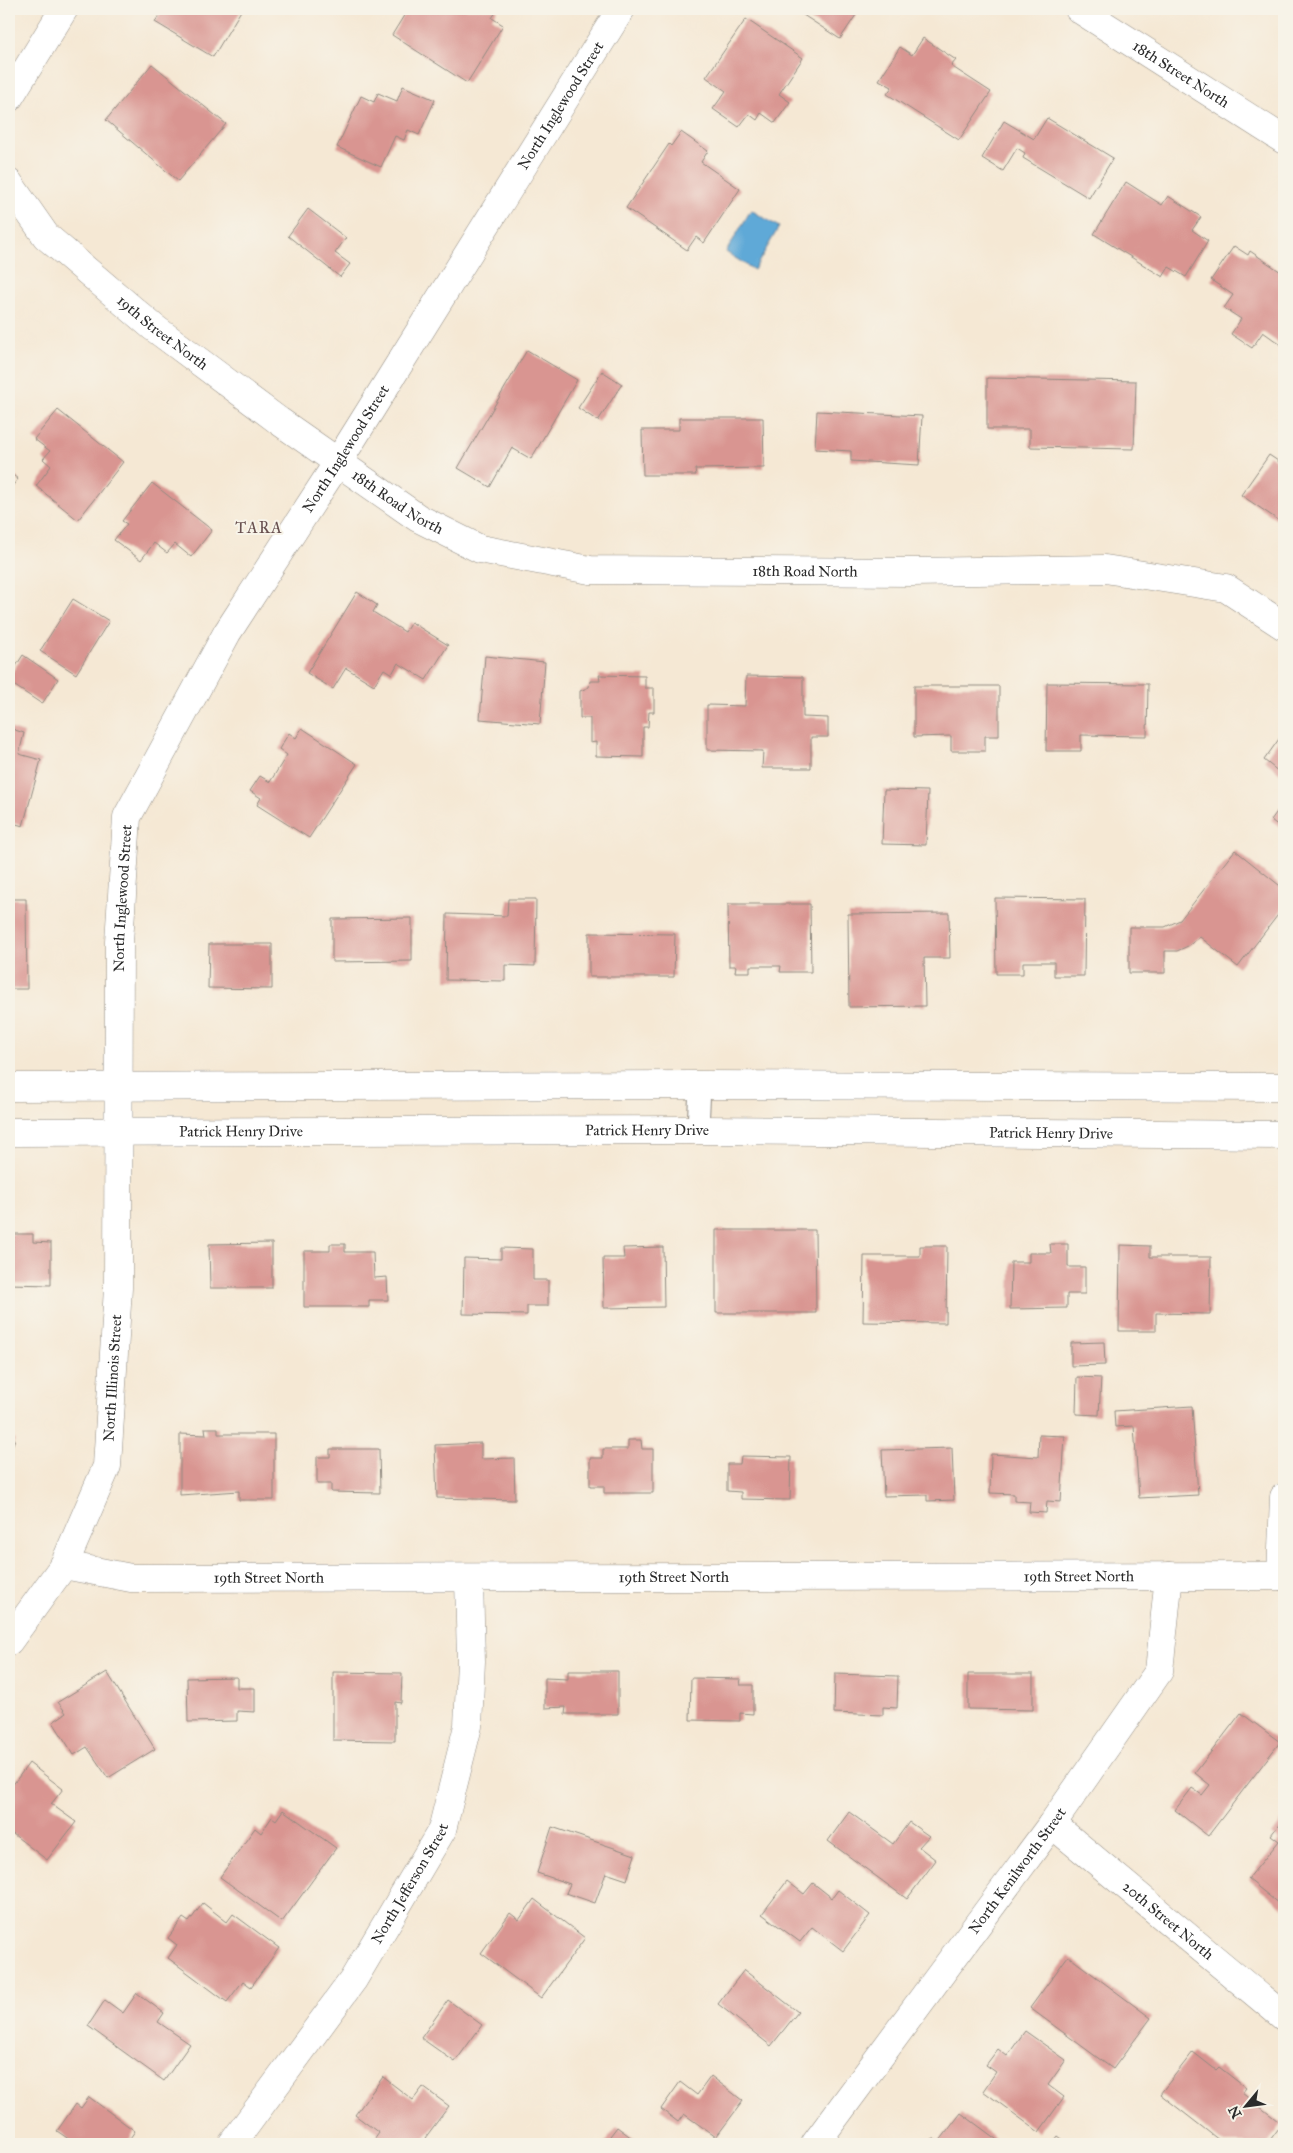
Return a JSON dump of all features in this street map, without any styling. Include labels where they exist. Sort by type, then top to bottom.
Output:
[{"type":"street","points":[[9,98],[64,9]]},
{"type":"street","name":"North Inglewood Street","points":[[119,1088],[119,942],[127,816],[227,633],[338,462],[620,9]]},
{"type":"street","name":"18th Street North","points":[[1079,9],[1284,140]]},
{"type":"street","name":"19th Street North","points":[[9,183],[46,236],[153,328],[338,462]]},
{"type":"street","name":"18th Road North","points":[[338,462],[418,518],[480,549],[590,570],[913,572],[1105,569],[1226,588],[1284,626]]},
{"type":"street","points":[[9,1088],[700,1085],[1284,1087]]},
{"type":"street","name":"North Illinois Street","points":[[9,1641],[64,1565],[107,1466],[118,1288],[119,1088]]},
{"type":"street","name":"Patrick Henry Drive","points":[[9,1132],[698,1130],[1284,1135]]},
{"type":"street","points":[[1283,1576],[1284,1497]]},
{"type":"street","name":"19th Street North","points":[[64,1565],[131,1578],[469,1579],[1283,1576]]},
{"type":"street","name":"North Kenilworth Street","points":[[814,2144],[1052,1824],[1159,1671],[1169,1576]]},
{"type":"street","name":"North Jefferson Street","points":[[232,2144],[353,1980],[442,1830],[468,1726],[471,1661],[469,1579]]},
{"type":"street","name":"20th Street North","points":[[1052,1824],[1284,2017]]},
{"type":"lane","points":[[698,1130],[700,1085]]},
{"type":"water","points":[[751,210],[779,227],[754,270],[726,252]]},
{"type":"building","points":[[163,9],[242,9],[213,57],[155,22]]},
{"type":"building","points":[[408,9],[498,9],[492,18],[503,25],[467,83],[392,35]]},
{"type":"building","points":[[794,9],[860,9],[840,39]]},
{"type":"building","points":[[746,19],[803,58],[779,94],[790,102],[775,123],[761,113],[757,120],[749,114],[739,127],[713,109],[726,91],[706,77]]},
{"type":"building","points":[[923,38],[956,60],[951,66],[991,92],[959,140],[887,94],[892,87],[879,80],[900,47],[912,55]]},
{"type":"building","points":[[152,64],[226,124],[178,181],[106,120]]},
{"type":"building","points":[[403,86],[435,100],[419,135],[408,130],[404,140],[395,136],[381,167],[337,147],[361,96],[374,102],[378,93],[397,101]]},
{"type":"building","points":[[1047,118],[1113,158],[1089,198],[1023,158],[1025,153],[1017,148],[1003,171],[982,158],[1004,121],[1034,139]]},
{"type":"building","points":[[681,132],[708,151],[701,162],[740,189],[704,243],[696,237],[687,250],[626,208],[669,144],[671,146]]},
{"type":"building","points":[[1126,182],[1162,205],[1168,196],[1201,217],[1192,230],[1208,241],[1186,277],[1169,267],[1163,277],[1094,234]]},
{"type":"building","points":[[308,209],[346,238],[335,253],[350,264],[340,277],[288,236]]},
{"type":"building","points":[[1234,246],[1248,255],[1250,251],[1284,274],[1284,347],[1263,332],[1252,348],[1231,334],[1241,319],[1224,308],[1233,295],[1211,280]]},
{"type":"building","points":[[527,350],[577,380],[531,459],[512,448],[490,487],[458,468]]},
{"type":"building","points":[[602,371],[622,384],[598,421],[578,408]]},
{"type":"building","points":[[987,378],[1136,381],[1134,449],[1030,447],[1030,429],[987,429]]},
{"type":"building","points":[[58,410],[123,462],[78,520],[36,486],[51,466],[43,459],[50,451],[34,439]]},
{"type":"building","points":[[817,411],[922,416],[919,465],[851,461],[851,451],[815,449]]},
{"type":"building","points":[[679,418],[763,418],[764,468],[695,469],[696,475],[643,475],[642,430],[679,430]]},
{"type":"building","points":[[1269,455],[1284,465],[1284,524],[1241,495]]},
{"type":"building","points":[[9,472],[18,479],[9,490]]},
{"type":"building","points":[[152,483],[212,530],[191,557],[175,544],[167,553],[154,543],[141,560],[114,540],[127,524],[122,521]]},
{"type":"building","points":[[357,592],[377,605],[373,612],[405,632],[411,622],[448,645],[426,680],[398,663],[392,674],[384,669],[374,685],[346,668],[333,689],[307,673]]},
{"type":"building","points":[[73,599],[109,621],[76,674],[40,651]]},
{"type":"building","points":[[23,655],[58,679],[42,704],[9,682],[9,677]]},
{"type":"building","points":[[485,656],[545,662],[540,724],[480,719]]},
{"type":"building","points":[[599,675],[645,676],[645,688],[654,688],[654,712],[649,712],[648,727],[643,727],[643,757],[596,756],[596,742],[590,743],[590,718],[580,718],[580,691],[589,687],[590,681],[600,681]]},
{"type":"building","points":[[746,676],[803,677],[803,717],[828,718],[828,737],[811,737],[811,768],[762,768],[763,751],[707,750],[707,705],[745,706]]},
{"type":"building","points":[[1047,683],[1148,684],[1147,736],[1081,735],[1081,751],[1046,751]]},
{"type":"building","points":[[914,686],[999,686],[999,736],[985,736],[985,751],[951,751],[951,736],[914,737]]},
{"type":"building","points":[[9,728],[24,733],[19,754],[41,760],[23,826],[9,822]]},
{"type":"building","points":[[302,728],[357,764],[309,838],[257,805],[261,798],[250,791],[260,776],[270,782],[287,755],[279,749],[289,733],[296,738]]},
{"type":"building","points":[[1284,732],[1284,776],[1264,760]]},
{"type":"building","points":[[884,790],[928,791],[926,845],[882,844]]},
{"type":"building","points":[[1284,802],[1284,830],[1271,820]]},
{"type":"building","points":[[1235,850],[1284,889],[1284,907],[1238,967],[1200,937],[1177,951],[1165,951],[1165,973],[1129,973],[1129,927],[1165,927],[1180,920]]},
{"type":"building","points":[[995,898],[1085,899],[1084,976],[1054,976],[1054,962],[1023,962],[1023,974],[996,974]]},
{"type":"building","points":[[9,899],[26,899],[27,989],[9,989]]},
{"type":"building","points":[[508,899],[536,899],[535,966],[505,965],[505,981],[446,980],[447,914],[507,916]]},
{"type":"building","points":[[728,904],[810,904],[811,972],[780,972],[781,966],[750,966],[750,972],[735,972],[736,966],[729,966]]},
{"type":"building","points":[[949,913],[950,958],[924,958],[925,1006],[849,1007],[848,914]]},
{"type":"building","points":[[412,918],[412,961],[332,962],[332,919]]},
{"type":"building","points":[[589,933],[675,934],[674,977],[589,977]]},
{"type":"building","points":[[209,944],[272,944],[272,989],[208,988]]},
{"type":"building","points":[[716,1230],[815,1230],[816,1313],[716,1313]]},
{"type":"building","points":[[9,1234],[33,1234],[33,1242],[51,1243],[51,1285],[9,1284]]},
{"type":"building","points":[[272,1243],[272,1288],[210,1288],[209,1244]]},
{"type":"building","points":[[330,1244],[345,1244],[345,1252],[373,1252],[374,1278],[387,1277],[388,1300],[369,1300],[369,1307],[304,1307],[304,1251],[330,1251]]},
{"type":"building","points":[[1050,1244],[1068,1244],[1068,1267],[1085,1267],[1085,1294],[1067,1294],[1067,1308],[1010,1309],[1011,1262],[1029,1262],[1029,1253],[1051,1253]]},
{"type":"building","points":[[1120,1245],[1150,1246],[1150,1257],[1211,1257],[1210,1314],[1156,1313],[1156,1331],[1119,1331]]},
{"type":"building","points":[[920,1246],[947,1246],[946,1323],[863,1322],[864,1256],[920,1256]]},
{"type":"building","points":[[663,1247],[664,1307],[604,1308],[603,1258],[624,1258],[623,1248]]},
{"type":"building","points":[[501,1248],[533,1249],[533,1280],[548,1280],[548,1306],[527,1306],[527,1315],[463,1314],[464,1258],[501,1259]]},
{"type":"building","points":[[1104,1342],[1105,1365],[1071,1366],[1071,1343]]},
{"type":"building","points":[[1077,1377],[1101,1378],[1099,1415],[1076,1414]]},
{"type":"building","points":[[1192,1406],[1198,1495],[1139,1498],[1134,1426],[1115,1427],[1114,1411]]},
{"type":"building","points":[[205,1428],[218,1428],[218,1434],[274,1434],[274,1500],[239,1500],[239,1491],[180,1495],[180,1434],[206,1435]]},
{"type":"building","points":[[1039,1435],[1065,1436],[1061,1502],[1047,1501],[1046,1513],[1029,1512],[1030,1502],[1014,1501],[1014,1494],[990,1493],[991,1454],[1038,1457]]},
{"type":"building","points":[[9,1437],[15,1439],[9,1454]]},
{"type":"building","points":[[628,1440],[641,1440],[642,1449],[653,1449],[653,1493],[604,1493],[604,1486],[590,1486],[590,1458],[603,1458],[603,1449],[628,1449]]},
{"type":"building","points":[[481,1443],[481,1459],[514,1458],[515,1500],[437,1498],[435,1445]]},
{"type":"building","points":[[952,1448],[954,1500],[927,1501],[927,1495],[884,1496],[882,1450]]},
{"type":"building","points":[[330,1449],[379,1449],[380,1493],[331,1492],[331,1484],[317,1484],[317,1457],[330,1457]]},
{"type":"building","points":[[741,1456],[791,1457],[790,1500],[741,1499],[741,1492],[727,1491],[727,1464],[740,1464]]},
{"type":"building","points":[[568,1671],[618,1671],[618,1714],[565,1714],[566,1707],[545,1708],[545,1678],[568,1679]]},
{"type":"building","points":[[107,1672],[155,1749],[108,1778],[87,1747],[74,1755],[53,1722],[66,1713],[58,1702]]},
{"type":"building","points":[[333,1672],[402,1673],[401,1703],[395,1702],[395,1741],[333,1740]]},
{"type":"building","points":[[835,1674],[898,1676],[897,1708],[883,1707],[883,1715],[834,1713]]},
{"type":"building","points":[[968,1674],[1033,1674],[1033,1710],[968,1709]]},
{"type":"building","points":[[237,1677],[237,1688],[255,1688],[255,1712],[237,1711],[237,1721],[188,1722],[187,1678]]},
{"type":"building","points":[[691,1678],[741,1679],[740,1685],[753,1685],[753,1714],[740,1713],[740,1721],[690,1720]]},
{"type":"building","points":[[1241,1713],[1280,1742],[1208,1836],[1175,1810],[1192,1788],[1202,1795],[1210,1785],[1195,1773]]},
{"type":"building","points":[[29,1763],[63,1789],[51,1804],[76,1822],[47,1860],[9,1831],[9,1790]]},
{"type":"building","points":[[283,1810],[336,1848],[282,1922],[220,1877],[255,1828],[261,1833],[272,1817],[276,1820]]},
{"type":"building","points":[[849,1812],[893,1844],[909,1822],[929,1836],[919,1847],[936,1860],[907,1899],[828,1841]]},
{"type":"building","points":[[1284,1818],[1284,1908],[1248,1879],[1279,1841],[1271,1835]]},
{"type":"building","points":[[552,1827],[635,1855],[627,1880],[606,1873],[595,1903],[566,1893],[570,1884],[537,1873]]},
{"type":"building","points":[[787,1881],[804,1894],[813,1883],[832,1898],[838,1890],[870,1915],[843,1951],[812,1927],[800,1942],[762,1914]]},
{"type":"building","points":[[534,1899],[585,1938],[541,1998],[481,1953],[510,1913],[519,1920]]},
{"type":"building","points":[[203,1903],[227,1922],[233,1914],[279,1948],[251,1987],[243,1981],[227,2002],[168,1958],[177,1945],[168,1938],[183,1918],[189,1922]]},
{"type":"building","points":[[1068,1956],[1151,2018],[1113,2069],[1030,2008]]},
{"type":"building","points":[[744,1970],[798,2012],[771,2046],[718,2004]]},
{"type":"building","points":[[137,1993],[164,2013],[158,2022],[190,2044],[164,2081],[88,2026],[105,2000],[123,2013]]},
{"type":"building","points":[[448,2000],[482,2025],[455,2062],[421,2038]]},
{"type":"building","points":[[1025,2031],[1066,2060],[1048,2085],[1064,2097],[1039,2132],[983,2091],[996,2072],[986,2065],[998,2049],[1007,2056]]},
{"type":"building","points":[[1193,2052],[1216,2070],[1219,2067],[1246,2088],[1242,2093],[1282,2124],[1267,2144],[1224,2144],[1160,2094]]},
{"type":"building","points":[[711,2076],[743,2101],[716,2137],[684,2114],[678,2122],[661,2109],[680,2082],[697,2095]]},
{"type":"building","points":[[383,2077],[413,2100],[423,2087],[449,2106],[425,2138],[434,2144],[380,2144],[374,2140],[379,2133],[355,2115]]},
{"type":"building","points":[[89,2097],[135,2131],[126,2144],[76,2144],[57,2131],[76,2104],[81,2108]]},
{"type":"building","points":[[961,2113],[1000,2142],[998,2144],[928,2144],[933,2138],[939,2142]]},
{"type":"building","points":[[617,2127],[640,2144],[604,2144]]},
{"type":"building","points":[[1058,2136],[1069,2144],[1052,2144]]},
{"type":"district","name":"TARA","points":[[259,527]]}]
